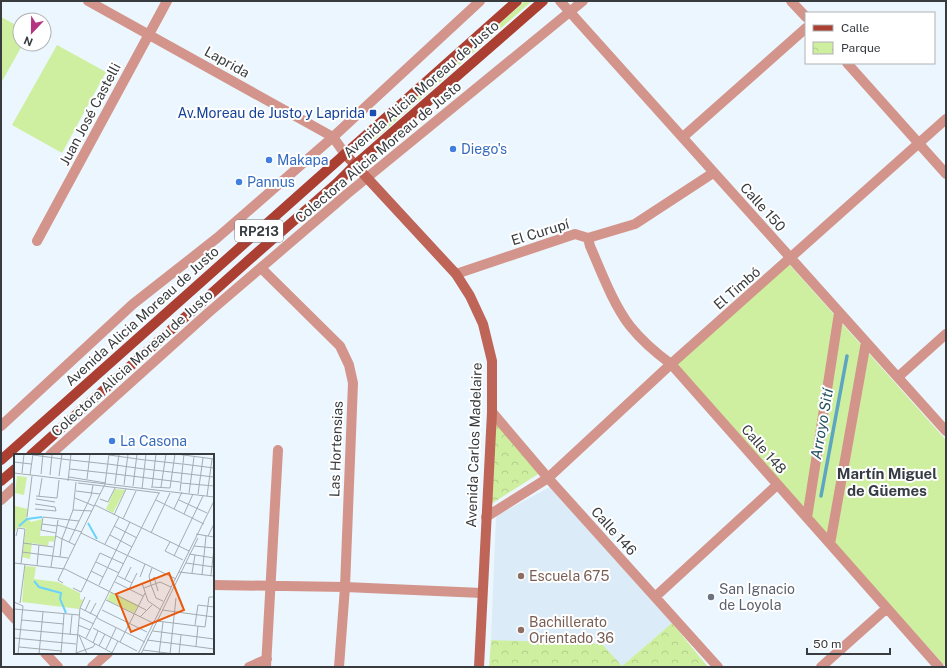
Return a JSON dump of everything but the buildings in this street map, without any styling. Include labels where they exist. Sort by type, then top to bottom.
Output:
[{"type":"main road","name":"Avenida Alicia Moreau de Justo","points":[[1,460],[517,1]]},
{"type":"main road","name":"Avenida Alicia Moreau de Justo","points":[[32,454],[337,183],[355,165],[543,1]]},
{"type":"main road","name":"Avenida Carlos Madelaire","points":[[345,154],[456,274],[470,296],[483,324],[492,361],[492,412],[479,667]]},
{"type":"main road","points":[[1,481],[14,470]]},
{"type":"street","name":"Laprida","points":[[88,1],[333,137],[345,154]]},
{"type":"street","name":"Juan José Castelli","points":[[37,241],[166,1]]},
{"type":"street","name":"Calle 150","points":[[560,1],[946,431]]},
{"type":"street","name":"Colectora Alicia Moreau de Justo","points":[[61,451],[208,312],[367,178],[583,1]]},
{"type":"street","points":[[791,1],[805,16]]},
{"type":"street","points":[[1,426],[133,304],[217,238],[333,137],[474,2]]},
{"type":"street","points":[[683,137],[805,29]]},
{"type":"street","points":[[848,64],[946,174]]},
{"type":"street","name":"El Timbó","points":[[486,517],[548,478],[671,364],[791,259],[946,119]]},
{"type":"street","name":"El Curupí","points":[[456,274],[575,234],[588,238],[635,224],[713,172]]},
{"type":"street","name":"Calle 148","points":[[588,238],[590,246],[612,294],[630,326],[648,346],[671,364],[938,667]]},
{"type":"street","name":"Las Hortensias","points":[[261,268],[340,346],[349,365],[353,383],[339,667]]},
{"type":"street","points":[[807,518],[840,313]]},
{"type":"street","points":[[898,377],[946,334]]},
{"type":"street","points":[[830,544],[866,342]]},
{"type":"street","name":"Calle 146","points":[[492,412],[548,478],[716,666]]},
{"type":"street","points":[[249,667],[267,663],[278,450]]},
{"type":"street","points":[[655,597],[778,485]]},
{"type":"street","points":[[1,500],[14,488]]},
{"type":"street","points":[[214,584],[344,587],[482,593]]},
{"type":"street","points":[[1,603],[14,618]]},
{"type":"street","points":[[821,667],[887,608]]},
{"type":"street","points":[[46,654],[58,667]]},
{"type":"street","points":[[92,667],[107,654]]},
{"type":"shaded area","points":[[550,487],[672,623],[622,666],[491,640],[496,516]]},
{"type":"green space","points":[[525,1],[532,1],[374,140],[370,138]]},
{"type":"green space","points":[[1,17],[12,23],[12,52],[18,52],[1,83]]},
{"type":"green space","points":[[57,45],[106,72],[62,153],[12,125]]},
{"type":"green space","points":[[789,264],[946,440],[946,667],[675,366]]},
{"type":"green space","points":[[494,419],[543,471],[488,506]]},
{"type":"green space","points":[[672,623],[708,667],[489,667],[491,640],[602,644],[622,666]]},
{"type":"waterway","name":"Arroyo Sití","points":[[821,496],[847,356]]},
{"type":"place","name":"Av.Moreau de Justo y Laprida","points":[[373,113]]},
{"type":"place","name":"Diego's","points":[[453,149]]},
{"type":"place","name":"Makapa","points":[[269,160]]},
{"type":"place","name":"Pannus","points":[[239,182]]},
{"type":"place","name":"La Casona","points":[[112,441]]},
{"type":"place","name":"Escuela 675","points":[[521,576]]},
{"type":"place","name":"San Ignacio de Loyola","points":[[711,597]]},
{"type":"place","name":"Bachillerato Orientado 36","points":[[521,630]]},
{"type":"district","name":"Martín Miguel de Güemes","points":[[887,482]]}]
